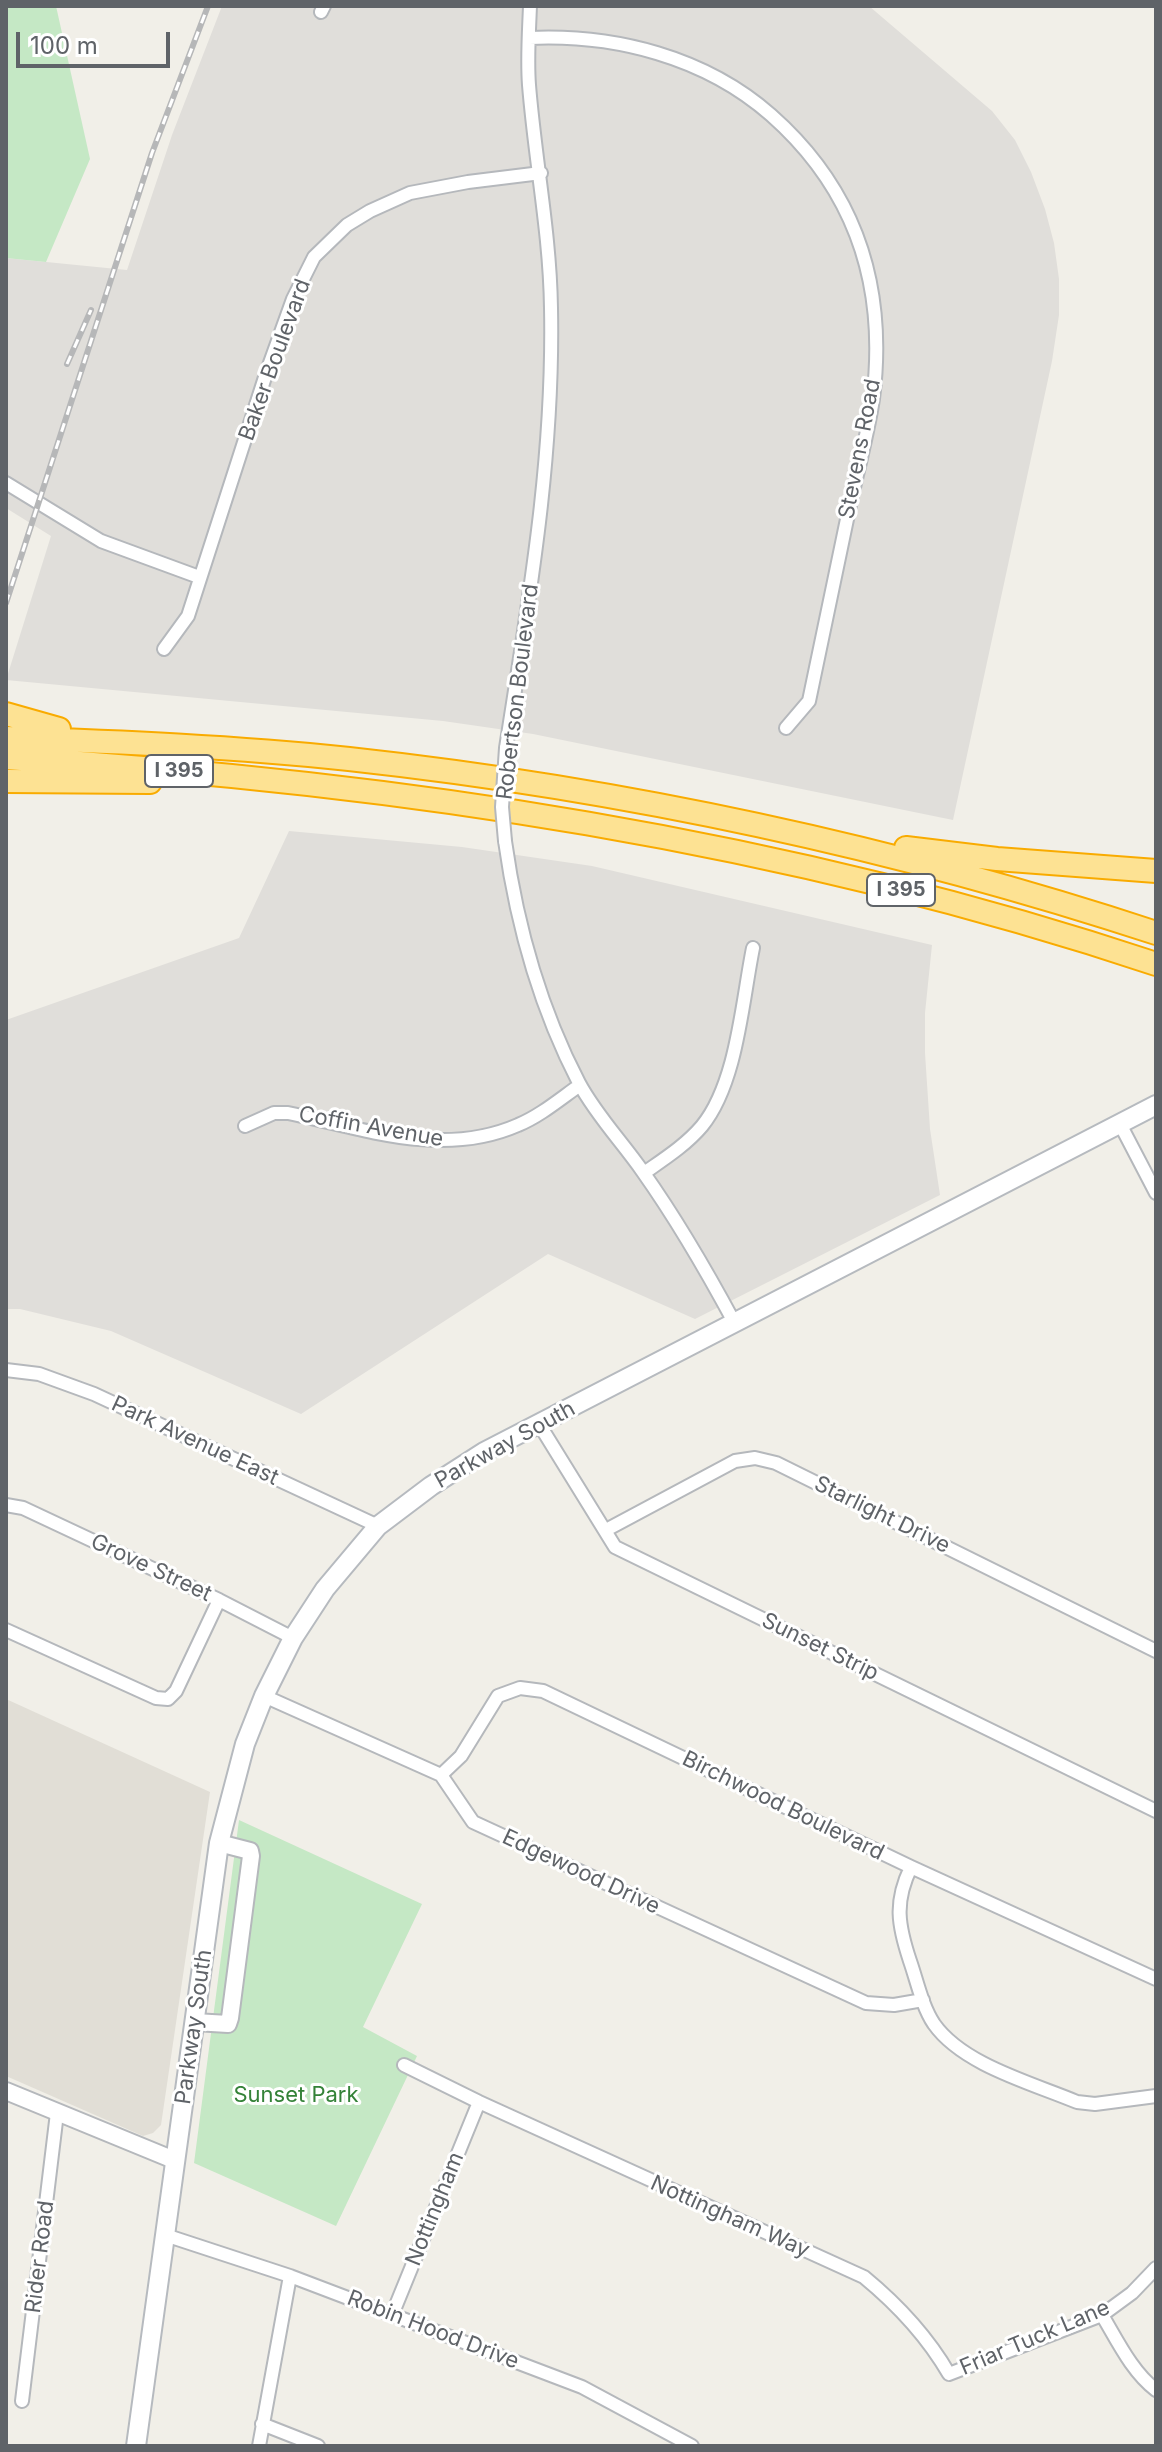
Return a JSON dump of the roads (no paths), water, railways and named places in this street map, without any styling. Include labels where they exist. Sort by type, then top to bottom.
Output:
[{"type":"highway","points":[[6,714],[49,728],[167,745]]},
{"type":"highway","name":"I 395","points":[[6,738],[300,755],[563,788],[723,818],[969,877],[1156,933]]},
{"type":"highway","name":"I 395","points":[[6,758],[351,788],[567,819],[764,857],[982,912],[1156,964]]},
{"type":"highway","points":[[6,781],[351,788]]},
{"type":"highway","points":[[723,818],[943,854],[1156,871]]},
{"type":"main road","name":"Parkway South","points":[[136,2446],[219,1843],[245,1744],[264,1696],[293,1638],[325,1589],[378,1526],[431,1486],[484,1452],[1156,1105]]},
{"type":"street","name":"Robertson Boulevard","points":[[530,6],[529,86],[541,173],[551,303],[550,431],[539,540],[506,748],[502,807],[505,841],[526,954],[580,1085],[698,1255],[734,1322]]},
{"type":"street","name":"Stevens Road","points":[[529,38],[567,37],[648,51],[693,64],[729,84],[790,132],[816,162],[838,196],[859,241],[873,286],[877,324],[872,402],[809,701],[786,728]]},
{"type":"street","name":"Baker Boulevard","points":[[164,649],[188,616],[293,299],[314,257],[347,225],[410,193],[541,173]]},
{"type":"street","points":[[6,483],[101,541],[199,577]]},
{"type":"street","points":[[644,1173],[686,1142],[707,1118],[721,1094],[753,948]]},
{"type":"street","name":"Coffin Avenue","points":[[245,1126],[274,1113],[288,1113],[413,1140],[436,1143],[466,1141],[492,1136],[521,1124],[580,1085]]},
{"type":"street","points":[[1120,1124],[1156,1193]]},
{"type":"street","name":"Park Avenue East","points":[[6,1370],[39,1374],[94,1394],[378,1526]]},
{"type":"street","name":"Sunset Strip","points":[[539,1424],[615,1547],[1156,1811]]},
{"type":"street","name":"Starlight Drive","points":[[606,1530],[735,1461],[755,1458],[776,1463],[1156,1651]]},
{"type":"street","name":"Grove Street","points":[[6,1505],[23,1508],[293,1638]]},
{"type":"street","points":[[6,1630],[156,1698],[168,1699],[176,1691],[219,1600]]},
{"type":"street","name":"Birchwood Boulevard","points":[[441,1775],[461,1756],[498,1696],[520,1688],[543,1691],[911,1867],[1156,1979]]},
{"type":"street","points":[[264,1696],[441,1775]]},
{"type":"street","name":"Edgewood Drive","points":[[441,1775],[473,1822],[866,2003],[894,2005],[923,2000]]},
{"type":"street","points":[[195,2022],[223,2025],[228,2024],[230,2018],[251,1856],[250,1851],[219,1843]]},
{"type":"street","points":[[911,1867],[901,1888],[899,1911],[903,1941],[933,2023],[952,2044],[975,2059],[1077,2102],[1095,2104],[1156,2096]]},
{"type":"street","name":"Nottingham Way","points":[[404,2065],[864,2277],[895,2303],[937,2353],[949,2374]]},
{"type":"street","points":[[6,2091],[174,2160]]},
{"type":"street","name":"Nottingham","points":[[392,2315],[479,2102]]},
{"type":"street","name":"Rider Road","points":[[22,2401],[57,2113]]},
{"type":"street","name":"Robin Hood Drive","points":[[165,2235],[290,2276],[582,2387],[692,2446]]},
{"type":"street","name":"Friar Tuck Lane","points":[[949,2374],[1102,2315],[1132,2293],[1156,2268]]},
{"type":"street","points":[[259,2446],[290,2276]]},
{"type":"street","points":[[1102,2315],[1125,2354],[1156,2390]]},
{"type":"street","points":[[262,2424],[318,2446]]},
{"type":"railway","points":[[6,603],[152,153],[208,6]]},
{"type":"railway","points":[[67,364],[91,310]]},
{"type":"park label","name":"Sunset Park","points":[[296,2095]]}]
